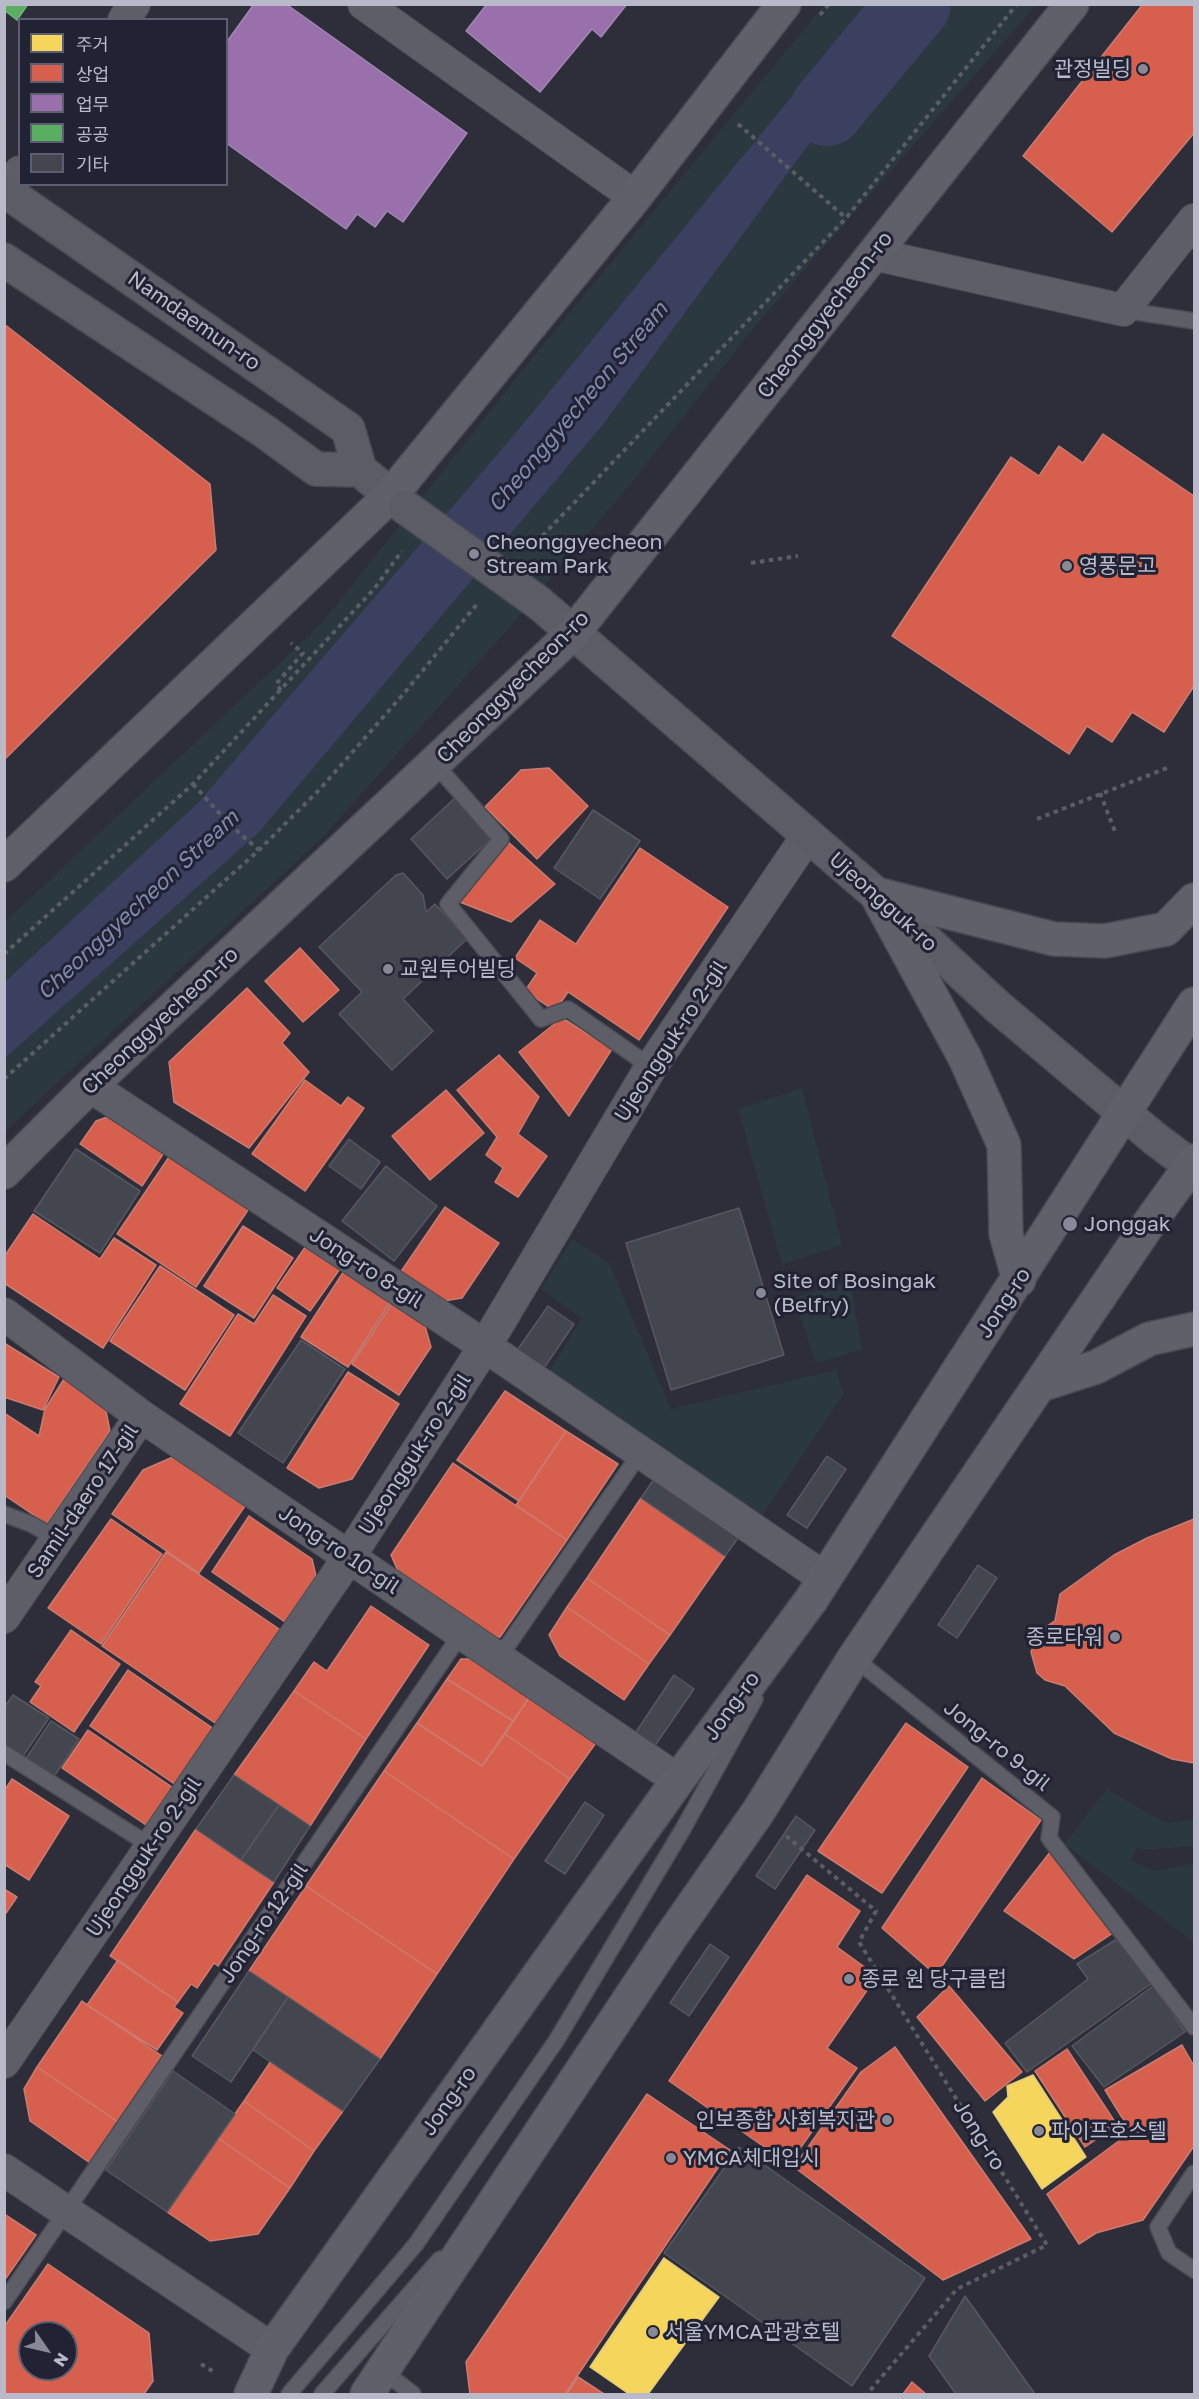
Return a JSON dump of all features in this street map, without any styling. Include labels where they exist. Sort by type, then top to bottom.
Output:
[{"type":"main road","points":[[4,865],[398,501],[784,4]]},
{"type":"main road","name":"Cheonggyecheon-ro","points":[[4,1172],[90,1086],[436,765],[574,632],[1072,4]]},
{"type":"main road","name":"Namdaemun-ro","points":[[10,184],[348,429],[360,470]]},
{"type":"main road","points":[[4,260],[264,431],[316,469],[360,470],[398,501],[539,603],[574,632]]},
{"type":"main road","name":"Ujeongguk-ro","points":[[574,632],[876,894],[999,1008],[1124,1113],[1194,1163]]},
{"type":"main road","points":[[876,894],[1054,939],[1105,941],[1166,929],[1194,900]]},
{"type":"main road","points":[[876,894],[965,1058],[1004,1145],[1006,1234],[1019,1280]]},
{"type":"main road","name":"Jong-ro","points":[[251,2394],[272,2349],[817,1588],[1019,1280],[1194,1004]]},
{"type":"main road","points":[[375,2383],[758,1812],[854,1658],[1042,1384],[1148,1224],[1194,1163]]},
{"type":"main road","points":[[1042,1384],[1096,1367],[1149,1339],[1194,1329]]},
{"type":"street","points":[[125,18],[134,4]]},
{"type":"street","points":[[364,4],[635,197]]},
{"type":"street","points":[[873,254],[1123,310],[1194,220]]},
{"type":"street","name":"Ujeongguk-ro 2-gil","points":[[4,2062],[349,1557],[485,1346],[651,1067],[808,835]]},
{"type":"street","name":"Jong-ro 8-gil","points":[[90,1086],[485,1346],[641,1452],[817,1588]]},
{"type":"street","name":"Jong-ro 10-gil","points":[[4,1314],[141,1416],[678,1780]]},
{"type":"street","name":"Samil-daero 17-gil","points":[[4,1617],[141,1416]]},
{"type":"street","points":[[4,2170],[272,2349]]},
{"type":"lane","points":[[1123,310],[1194,321]]},
{"type":"lane","points":[[436,765],[501,839],[448,903],[541,1019],[568,1010],[651,1067]]},
{"type":"lane","points":[[500,1658],[641,1452]]},
{"type":"lane","points":[[4,1514],[31,1524],[57,1539]]},
{"type":"lane","points":[[289,2394],[416,2244],[556,2041],[683,1828],[817,1588]]},
{"type":"lane","name":"Jong-ro 12-gil","points":[[4,2302],[461,1634]]},
{"type":"lane","name":"Jong-ro 9-gil","points":[[854,1658],[1052,1817],[1049,1838],[1194,2027]]},
{"type":"lane","points":[[4,1754],[151,1846]]},
{"type":"lane","points":[[1194,2173],[1158,2227],[1169,2253],[1194,2270]]},
{"type":"lane","points":[[322,2394],[389,2315],[500,2194]]},
{"type":"lane","points":[[375,2383],[413,2394]]},
{"type":"path","points":[[741,126],[846,218]]},
{"type":"path","points":[[752,563],[798,555]]},
{"type":"path","points":[[281,690],[276,684],[303,653],[285,639]]},
{"type":"path","points":[[1037,819],[1167,768]]},
{"type":"path","points":[[193,784],[230,825],[259,850]]},
{"type":"path","points":[[1100,793],[1116,834]]},
{"type":"path","name":"Jong-ro","points":[[758,1812],[876,1911],[860,1942],[1047,2245],[957,2289],[867,2394]]},
{"type":"path","points":[[201,2364],[214,2372]]},
{"type":"shaded area","name":"Cheonggyecheon Stream Park","points":[[824,5],[1036,5],[755,326],[628,487],[500,638],[324,836],[5,1131],[5,922],[323,622],[534,356]]},
{"type":"shaded area","points":[[802,1088],[842,1245],[782,1264],[738,1109]]},
{"type":"shaded area","points":[[572,1239],[609,1263],[671,1409],[836,1370],[844,1393],[759,1520],[548,1373],[582,1318],[541,1289]]},
{"type":"shaded area","points":[[850,1281],[862,1350],[816,1363],[794,1298]]},
{"type":"shaded area","points":[[1107,1789],[1165,1823],[1194,1820],[1194,1846],[1145,1850],[1136,1848],[1132,1861],[1156,1871],[1194,1863],[1194,1942],[1064,1844]]},
{"type":"water","name":"Cheonggyecheon Stream","points":[[867,5],[911,5],[604,423],[259,832],[5,1058],[5,982],[197,804],[509,441]]},
{"type":"building: 주거","points":[[1033,2075],[1086,2157],[1042,2189],[993,2112],[1008,2097],[1007,2086]]},
{"type":"building: 주거","name":"서울YMCA관광호텔","points":[[664,2258],[719,2297],[648,2394],[629,2394],[590,2367]]},
{"type":"building: 상업","name":"관정빌딩","points":[[1143,4],[1194,4],[1194,133],[1112,232],[1023,156]]},
{"type":"building: 상업","points":[[4,324],[210,484],[216,550],[4,760]]},
{"type":"building: 상업","name":"영풍문고","points":[[1103,434],[1194,496],[1194,686],[1164,732],[1132,712],[1112,742],[1087,726],[1069,754],[892,636],[1011,457],[1039,476],[1059,446],[1083,463]]},
{"type":"building: 상업","points":[[549,768],[588,806],[537,859],[485,807],[521,770]]},
{"type":"building: 상업","points":[[506,840],[555,884],[511,922],[452,899]]},
{"type":"building: 상업","points":[[640,848],[728,907],[639,1040],[568,992],[555,1011],[525,991],[537,973],[515,958],[540,920],[576,944]]},
{"type":"building: 상업","points":[[300,948],[339,990],[303,1022],[265,981]]},
{"type":"building: 상업","points":[[247,988],[290,1033],[282,1043],[309,1072],[249,1148],[174,1102],[169,1062]]},
{"type":"building: 상업","points":[[562,1018],[612,1049],[569,1116],[519,1052]]},
{"type":"building: 상업","points":[[499,1055],[539,1097],[518,1134],[547,1156],[518,1197],[495,1182],[503,1168],[486,1155],[497,1137],[457,1090]]},
{"type":"building: 상업","points":[[305,1080],[341,1106],[348,1097],[364,1108],[305,1191],[252,1154]]},
{"type":"building: 상업","points":[[446,1090],[484,1133],[430,1180],[392,1136]]},
{"type":"building: 상업","points":[[113,1115],[165,1151],[142,1186],[80,1144],[96,1121]]},
{"type":"building: 상업","points":[[171,1154],[250,1207],[196,1287],[117,1234]]},
{"type":"building: 상업","points":[[445,1207],[499,1243],[462,1298],[437,1302],[398,1276]]},
{"type":"building: 상업","points":[[33,1214],[100,1259],[114,1238],[156,1265],[103,1348],[4,1283],[4,1257]]},
{"type":"building: 상업","points":[[243,1226],[293,1258],[254,1318],[204,1286]]},
{"type":"building: 상업","points":[[308,1243],[342,1266],[310,1311],[277,1288]]},
{"type":"building: 상업","points":[[160,1266],[234,1315],[185,1390],[110,1341]]},
{"type":"building: 상업","points":[[346,1268],[393,1298],[348,1367],[301,1337]]},
{"type":"building: 상업","points":[[273,1295],[306,1316],[230,1436],[180,1404],[238,1314],[254,1324]]},
{"type":"building: 상업","points":[[394,1300],[423,1319],[431,1347],[399,1395],[352,1364]]},
{"type":"building: 상업","points":[[4,1343],[59,1377],[43,1410],[4,1397]]},
{"type":"building: 상업","points":[[348,1372],[399,1404],[352,1479],[319,1488],[287,1468]]},
{"type":"building: 상업","points":[[64,1379],[105,1406],[110,1431],[47,1524],[4,1495],[4,1413],[39,1436],[45,1409]]},
{"type":"building: 상업","points":[[505,1391],[566,1431],[519,1501],[457,1460]]},
{"type":"building: 상업","points":[[566,1431],[618,1464],[567,1540],[516,1505]]},
{"type":"building: 상업","points":[[173,1457],[245,1506],[199,1573],[112,1514],[143,1470]]},
{"type":"building: 상업","points":[[453,1463],[567,1540],[500,1637],[485,1636],[398,1571],[391,1555]]},
{"type":"building: 상업","points":[[641,1498],[725,1556],[670,1635],[587,1578]]},
{"type":"building: 상업","points":[[249,1516],[312,1559],[316,1576],[285,1622],[212,1572]]},
{"type":"building: 상업","points":[[111,1519],[162,1554],[101,1644],[48,1608]]},
{"type":"building: 상업","name":"종로타워","points":[[1194,1519],[1194,1763],[1172,1759],[1114,1733],[1065,1686],[1045,1680],[1037,1673],[1031,1652],[1038,1632],[1055,1621],[1060,1594],[1114,1555],[1147,1538]]},
{"type":"building: 상업","points":[[166,1552],[282,1631],[218,1725],[102,1646]]},
{"type":"building: 상업","points":[[587,1578],[670,1635],[649,1664],[567,1607]]},
{"type":"building: 상업","points":[[371,1606],[429,1645],[366,1739],[294,1691],[314,1662],[327,1671]]},
{"type":"building: 상업","points":[[567,1607],[649,1664],[624,1700],[560,1656],[549,1635]]},
{"type":"building: 상업","points":[[71,1630],[120,1664],[74,1732],[30,1702],[41,1686],[35,1682]]},
{"type":"building: 상업","points":[[461,1659],[474,1659],[530,1696],[513,1721],[447,1679]]},
{"type":"building: 상업","points":[[128,1670],[214,1729],[176,1785],[90,1726]]},
{"type":"building: 상업","points":[[447,1679],[513,1721],[482,1766],[417,1723]]},
{"type":"building: 상업","points":[[294,1691],[366,1739],[310,1826],[234,1775]]},
{"type":"building: 상업","points":[[530,1696],[598,1740],[570,1779],[505,1734]]},
{"type":"building: 상업","points":[[417,1723],[482,1766],[505,1734],[570,1779],[514,1859],[384,1771]]},
{"type":"building: 상업","points":[[906,1723],[968,1767],[882,1893],[818,1851]]},
{"type":"building: 상업","points":[[88,1730],[172,1787],[146,1825],[62,1768]]},
{"type":"building: 상업","points":[[384,1771],[514,1859],[437,1974],[306,1886]]},
{"type":"building: 상업","points":[[982,1778],[1041,1820],[936,1975],[882,1928]]},
{"type":"building: 상업","points":[[12,1779],[69,1816],[29,1880],[4,1864],[4,1791]]},
{"type":"building: 상업","points":[[196,1829],[274,1882],[218,1966],[214,1963],[197,1988],[191,1984],[178,2002],[110,1956]]},
{"type":"building: 상업","points":[[1051,1851],[1116,1931],[1074,1959],[1004,1911]]},
{"type":"building: 상업","points":[[807,1875],[860,1911],[837,1947],[877,1976],[827,2048],[857,2068],[789,2164],[669,2081]]},
{"type":"building: 상업","points":[[306,1886],[437,1974],[380,2059],[249,1971]]},
{"type":"building: 상업","points":[[4,1889],[17,1897],[4,1916]]},
{"type":"building: 상업","points":[[118,1960],[178,2002],[174,2007],[183,2013],[157,2050],[87,2005]]},
{"type":"building: 상업","points":[[949,1986],[1022,2072],[985,2101],[917,2017]]},
{"type":"building: 상업","points":[[82,2001],[162,2056],[118,2122],[37,2067]]},
{"type":"building: 상업","points":[[1182,2045],[1194,2066],[1194,2146],[1143,2220],[1096,2233],[1079,2244],[1047,2194],[1131,2132],[1105,2090]]},
{"type":"building: 상업","name":"인보종합 사회복지관","points":[[895,2047],[1031,2239],[943,2280],[794,2167],[861,2072]]},
{"type":"building: 상업","points":[[1067,2049],[1117,2125],[1085,2147],[1035,2071]]},
{"type":"building: 상업","points":[[271,2061],[343,2111],[314,2151],[244,2101]]},
{"type":"building: 상업","points":[[37,2067],[118,2122],[90,2163],[30,2121],[24,2089]]},
{"type":"building: 상업","points":[[647,2094],[730,2150],[565,2394],[470,2394],[466,2362]]},
{"type":"building: 상업","points":[[244,2101],[314,2151],[290,2188],[218,2138]]},
{"type":"building: 상업","points":[[218,2138],[290,2188],[258,2234],[210,2241],[167,2212]]},
{"type":"building: 상업","points":[[4,2214],[36,2235],[4,2281]]},
{"type":"building: 상업","points":[[48,2264],[149,2333],[153,2381],[144,2394],[4,2394],[4,2327]]},
{"type":"building: 상업","points":[[578,2377],[604,2394],[567,2394]]},
{"type":"building: 상업","points":[[912,2382],[926,2394],[903,2394]]},
{"type":"building: 업무","points":[[254,4],[286,4],[467,133],[403,222],[387,211],[375,227],[357,214],[346,229],[228,144],[228,40]]},
{"type":"building: 업무","points":[[487,4],[627,4],[601,37],[592,29],[540,92],[466,31]]},
{"type":"building: 공공","points":[[4,4],[28,4],[17,20],[4,10]]},
{"type":"building: 기타","points":[[455,798],[492,838],[447,879],[411,839]]},
{"type":"building: 기타","points":[[593,810],[640,841],[600,899],[554,868]]},
{"type":"building: 기타","name":"교원투어빌딩","points":[[403,873],[423,895],[426,912],[435,904],[467,939],[403,999],[433,1031],[392,1070],[339,1014],[362,992],[319,947],[396,875]]},
{"type":"building: 기타","points":[[349,1139],[380,1162],[361,1189],[329,1166]]},
{"type":"building: 기타","points":[[76,1149],[140,1191],[100,1253],[34,1211]]},
{"type":"building: 기타","points":[[386,1166],[437,1206],[394,1261],[342,1221]]},
{"type":"building: 기타","points":[[739,1208],[784,1355],[671,1390],[626,1243]]},
{"type":"building: 기타","points":[[548,1306],[574,1324],[544,1368],[518,1349]]},
{"type":"building: 기타","points":[[301,1340],[345,1369],[283,1463],[238,1433]]},
{"type":"building: 기타","points":[[827,1456],[846,1469],[807,1528],[787,1515]]},
{"type":"building: 기타","points":[[667,1479],[743,1531],[725,1556],[641,1498],[652,1482]]},
{"type":"building: 기타","points":[[978,1565],[997,1578],[957,1638],[938,1625]]},
{"type":"building: 기타","points":[[674,1675],[694,1689],[654,1747],[634,1735]]},
{"type":"building: 기타","points":[[13,1695],[49,1718],[21,1759],[4,1747],[4,1708]]},
{"type":"building: 기타","points":[[51,1721],[79,1739],[53,1778],[25,1760]]},
{"type":"building: 기타","points":[[234,1775],[279,1805],[241,1860],[196,1829]]},
{"type":"building: 기타","points":[[585,1802],[604,1815],[565,1874],[545,1861]]},
{"type":"building: 기타","points":[[279,1805],[310,1826],[274,1882],[241,1860]]},
{"type":"building: 기타","points":[[796,1816],[815,1830],[775,1889],[756,1876]]},
{"type":"building: 기타","points":[[1120,1937],[1152,1983],[1027,2072],[1005,2043],[1088,1979],[1077,1964]]},
{"type":"building: 기타","points":[[710,1944],[729,1957],[689,2016],[670,2003]]},
{"type":"building: 기타","points":[[249,1971],[288,1997],[231,2082],[192,2056]]},
{"type":"building: 기타","points":[[1154,1985],[1185,2032],[1104,2087],[1072,2046]]},
{"type":"building: 기타","points":[[288,1997],[380,2059],[343,2111],[253,2050]]},
{"type":"building: 기타","points":[[173,2071],[235,2114],[167,2212],[106,2170]]},
{"type":"building: 기타","points":[[739,2147],[925,2278],[852,2386],[664,2253]]},
{"type":"building: 기타","points":[[965,2296],[1035,2394],[956,2394],[929,2356]]},
{"type":"waterway","name":"Cheonggyecheon Stream","points":[[827,109],[914,4]]},
{"type":"place","name":"관정빌딩","points":[[1143,69]]},
{"type":"place","name":"Cheonggyecheon Stream Park","points":[[474,554]]},
{"type":"place","name":"영풍문고","points":[[1067,566]]},
{"type":"place","name":"교원투어빌딩","points":[[388,969]]},
{"type":"place","name":"Jonggak","points":[[1070,1224]]},
{"type":"place","name":"Site of Bosingak (Belfry)","points":[[761,1293]]},
{"type":"place","name":"종로타워","points":[[1115,1637]]},
{"type":"place","name":"종로 원 당구클럽","points":[[849,1979]]},
{"type":"place","name":"인보종합 사회복지관","points":[[887,2120]]},
{"type":"place","name":"파이프호스텔","points":[[1039,2131]]},
{"type":"place","name":"YMCA체대입시","points":[[671,2158]]},
{"type":"place","name":"서울YMCA관광호텔","points":[[653,2332]]}]
